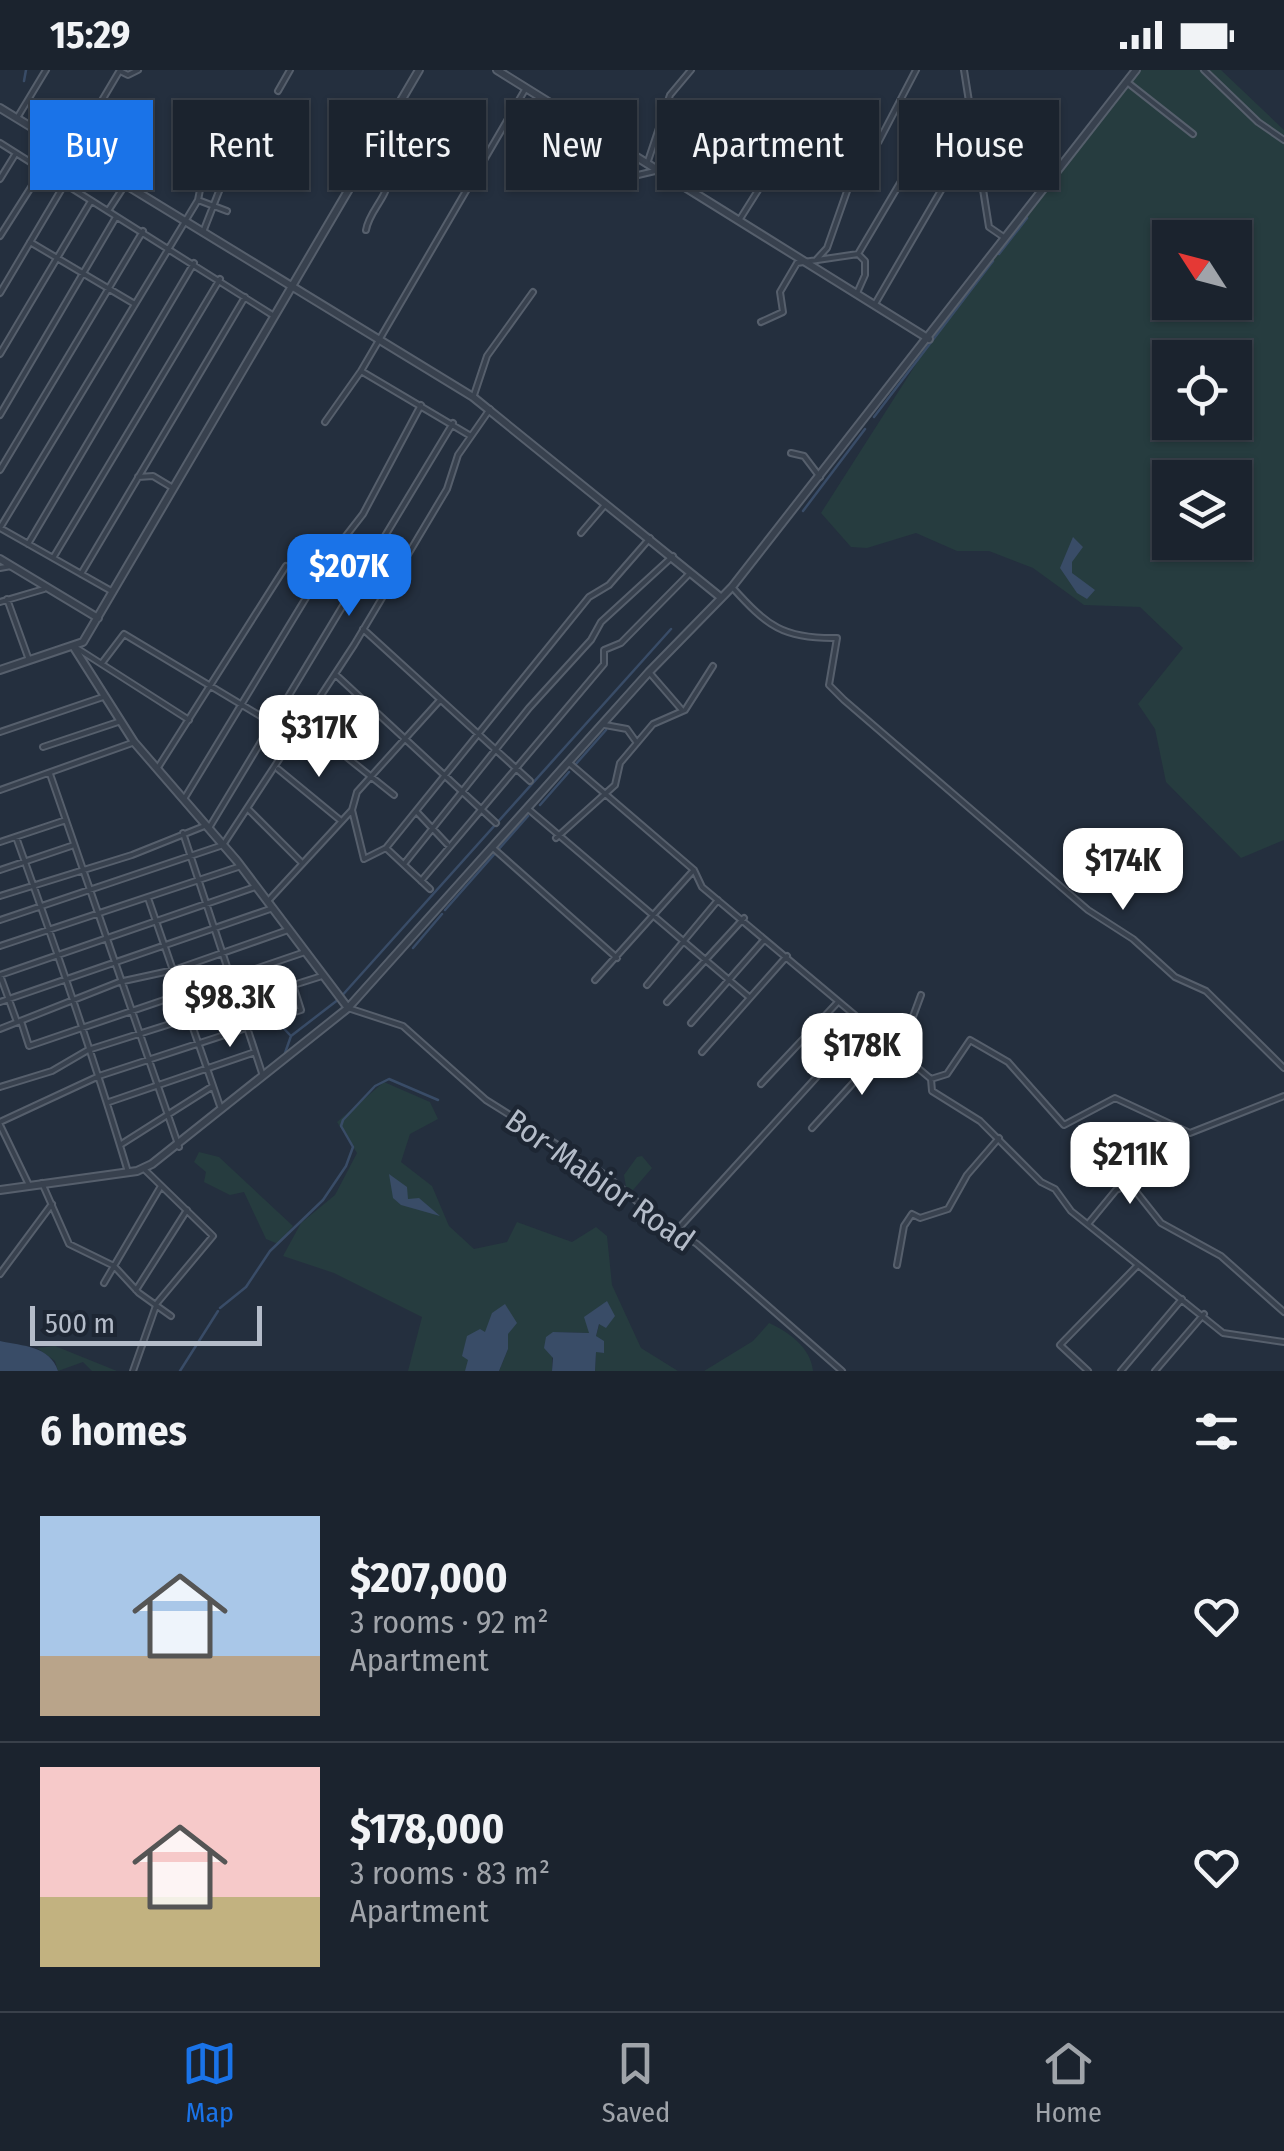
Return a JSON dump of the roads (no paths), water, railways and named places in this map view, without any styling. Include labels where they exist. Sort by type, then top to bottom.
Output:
[{"type":"street","points":[[17,118],[46,70]]},
{"type":"street","points":[[102,100],[120,70],[128,75],[138,70]]},
{"type":"street","points":[[278,91],[290,70]]},
{"type":"street","points":[[400,100],[418,70]]},
{"type":"street","points":[[497,70],[811,261],[929,339]]},
{"type":"street","points":[[646,164],[670,95],[691,70]]},
{"type":"street","points":[[811,261],[827,248],[852,177],[879,142],[916,70]]},
{"type":"street","points":[[964,70],[970,100]]},
{"type":"street","points":[[0,1190],[144,1168],[178,1147],[348,1008],[649,672],[719,596],[732,587],[1136,70]]},
{"type":"street","points":[[1204,70],[1258,122],[1284,140]]},
{"type":"street","points":[[1127,82],[1193,134]]},
{"type":"street","points":[[325,422],[362,372],[526,88]]},
{"type":"street","points":[[0,108],[30,126]]},
{"type":"street","points":[[0,143],[30,162]]},
{"type":"street","points":[[0,178],[16,152]]},
{"type":"street","points":[[637,175],[656,170]]},
{"type":"street","points":[[858,254],[899,184]]},
{"type":"street","points":[[0,236],[30,189]]},
{"type":"street","points":[[0,293],[60,190]]},
{"type":"street","points":[[74,190],[274,316]]},
{"type":"street","points":[[108,211],[121,190]]},
{"type":"street","points":[[135,190],[490,408],[719,596]]},
{"type":"street","points":[[113,592],[0,528],[198,200],[200,190]]},
{"type":"street","points":[[203,232],[219,190]]},
{"type":"street","points":[[0,670],[84,642],[347,190]]},
{"type":"street","points":[[366,230],[386,190]]},
{"type":"street","points":[[740,219],[758,190]]},
{"type":"street","points":[[875,304],[942,190]]},
{"type":"street","points":[[985,190],[990,227],[1005,238]]},
{"type":"street","points":[[198,200],[228,211]]},
{"type":"street","points":[[0,354],[91,201]]},
{"type":"street","points":[[0,415],[117,215]]},
{"type":"street","points":[[0,470],[143,232]]},
{"type":"street","points":[[30,242],[135,304]]},
{"type":"street","points":[[761,322],[783,312],[780,292],[794,265],[858,254]]},
{"type":"street","points":[[857,293],[865,275],[865,261],[858,254]]},
{"type":"street","points":[[28,544],[194,263]]},
{"type":"street","points":[[53,558],[220,279]]},
{"type":"street","points":[[473,397],[487,356],[534,292]]},
{"type":"street","points":[[81,574],[244,297]]},
{"type":"street","points":[[362,372],[471,436]]},
{"type":"street","points":[[184,799],[335,550],[363,514],[421,405]]},
{"type":"street","points":[[0,920],[223,845],[250,810],[363,629],[448,489],[458,455],[490,408]]},
{"type":"street","points":[[0,896],[132,855],[208,826],[274,724],[453,423]]},
{"type":"street","points":[[791,453],[804,456],[820,477]]},
{"type":"street","points":[[138,477],[153,476],[173,488]]},
{"type":"street","points":[[581,532],[608,504]]},
{"type":"street","points":[[440,700],[357,792],[352,810],[364,859],[386,848],[589,596],[609,585],[650,538]]},
{"type":"street","points":[[404,864],[528,708],[591,640],[601,622],[673,556]]},
{"type":"street","points":[[0,559],[98,618]]},
{"type":"street","points":[[0,568],[12,566]]},
{"type":"street","points":[[157,769],[286,566]]},
{"type":"street","points":[[422,880],[604,664],[604,650],[621,643],[692,571]]},
{"type":"street","points":[[732,587],[768,625],[790,637],[837,638],[828,684],[844,700],[1088,910],[1133,939],[1174,977],[1206,991],[1284,1068]]},
{"type":"street","points":[[0,602],[49,588]]},
{"type":"street","points":[[7,599],[29,660]]},
{"type":"street","points":[[363,629],[530,781]]},
{"type":"street","points":[[102,663],[124,634],[274,724]]},
{"type":"street","points":[[74,646],[189,720]]},
{"type":"street","points":[[74,646],[134,742],[258,887],[348,1008]]},
{"type":"street","points":[[557,836],[619,779],[618,768],[653,724],[685,710],[714,666]]},
{"type":"street","points":[[649,672],[671,702],[685,710]]},
{"type":"street","points":[[335,674],[496,823]]},
{"type":"street","points":[[0,732],[103,696]]},
{"type":"street","points":[[42,747],[121,720]]},
{"type":"street","points":[[304,724],[394,795]]},
{"type":"street","points":[[602,725],[628,729],[636,743]]},
{"type":"street","points":[[0,790],[134,742]]},
{"type":"street","points":[[568,762],[694,870],[702,887],[744,918],[887,1046],[932,1079]]},
{"type":"street","points":[[276,768],[340,820]]},
{"type":"street","points":[[50,774],[178,1147]]},
{"type":"street","points":[[527,808],[749,998]]},
{"type":"street","points":[[250,810],[302,863]]},
{"type":"street","points":[[0,1002],[216,928],[271,904],[302,863],[352,810]]},
{"type":"street","points":[[416,812],[448,846]]},
{"type":"street","points":[[0,842],[66,820]]},
{"type":"street","points":[[183,833],[263,1076]]},
{"type":"street","points":[[16,837],[128,1172]]},
{"type":"street","points":[[0,870],[74,845]]},
{"type":"street","points":[[492,846],[617,958]]},
{"type":"street","points":[[386,848],[430,888]]},
{"type":"street","points":[[0,946],[241,866]]},
{"type":"street","points":[[595,980],[694,870]]},
{"type":"street","points":[[258,887],[0,975],[30,1046],[305,952]]},
{"type":"street","points":[[148,897],[222,1110]]},
{"type":"street","points":[[647,984],[718,900]]},
{"type":"street","points":[[667,1002],[744,918]]},
{"type":"street","points":[[0,1028],[119,982],[174,970],[290,930]]},
{"type":"street","points":[[691,1023],[766,938]]},
{"type":"street","points":[[702,1052],[787,956]]},
{"type":"street","points":[[0,1087],[52,1071],[88,1050],[322,976]]},
{"type":"street","points":[[29,1185],[0,1123],[98,1076],[301,1010],[293,986]]},
{"type":"street","points":[[892,1050],[911,1022],[921,995]]},
{"type":"street","points":[[761,1084],[838,1002]]},
{"type":"street","name":"Bor-Mabior Road","points":[[348,1008],[403,1026],[486,1100],[607,1176],[677,1229],[842,1371]]},
{"type":"street","points":[[677,1229],[864,1024]]},
{"type":"street","points":[[932,1079],[947,1074],[970,1040],[1008,1062],[1064,1126],[1115,1098],[1190,1133],[1284,1096]]},
{"type":"street","points":[[812,1128],[887,1046]]},
{"type":"street","points":[[108,1103],[256,1052]]},
{"type":"street","points":[[932,1079],[932,1091],[1000,1138],[1136,1267],[1231,1336],[1284,1342]]},
{"type":"street","points":[[120,1145],[213,1086]]},
{"type":"street","points":[[897,1265],[904,1226],[912,1214],[920,1218],[948,1209],[967,1175],[1000,1138]]},
{"type":"street","points":[[133,1371],[157,1302],[213,1236],[144,1168]]},
{"type":"street","points":[[42,1184],[69,1244],[114,1266],[136,1290],[171,1316]]},
{"type":"street","points":[[1088,1224],[1116,1190],[1130,1184],[1162,1222],[1221,1256],[1284,1312]]},
{"type":"street","points":[[104,1284],[161,1186]]},
{"type":"street","points":[[0,1274],[52,1204]]},
{"type":"street","points":[[136,1290],[187,1210]]},
{"type":"street","points":[[1088,1371],[1060,1346],[1136,1267]]},
{"type":"street","points":[[1121,1371],[1182,1299]]},
{"type":"street","points":[[1155,1371],[1203,1315]]},
{"type":"water","points":[[1073,537],[1083,547],[1072,562],[1072,573],[1095,590],[1087,599],[1077,593],[1060,568]]},
{"type":"water","points":[[389,1174],[407,1187],[408,1199],[419,1198],[440,1216],[401,1205],[393,1198]]},
{"type":"water","points":[[607,1301],[615,1316],[606,1328],[599,1324],[596,1336],[604,1341],[604,1353],[596,1352],[595,1371],[552,1371],[553,1358],[544,1348],[546,1337],[553,1332],[589,1333],[584,1317]]},
{"type":"water","points":[[505,1304],[517,1323],[508,1334],[508,1349],[499,1371],[465,1371],[468,1360],[462,1356],[467,1336],[480,1329],[485,1332],[492,1313]]},
{"type":"water","points":[[0,1341],[42,1352],[58,1371],[0,1371]]},
{"type":"waterway","points":[[24,81],[26,70]]},
{"type":"waterway","points":[[999,254],[1027,218]]},
{"type":"waterway","points":[[874,417],[993,261]]},
{"type":"waterway","points":[[803,511],[865,429]]},
{"type":"waterway","points":[[285,1053],[291,1036],[339,999],[671,629]]},
{"type":"waterway","points":[[575,765],[606,730]]},
{"type":"waterway","points":[[540,805],[569,772]]},
{"type":"waterway","points":[[445,910],[528,816]]},
{"type":"waterway","points":[[413,948],[442,914]]},
{"type":"waterway","points":[[272,1016],[290,1035]]},
{"type":"waterway","points":[[220,1308],[246,1287],[270,1251],[323,1200],[346,1166],[353,1147],[341,1126],[343,1120],[375,1086],[389,1079],[438,1100]]},
{"type":"waterway","points":[[180,1371],[218,1311]]}]
